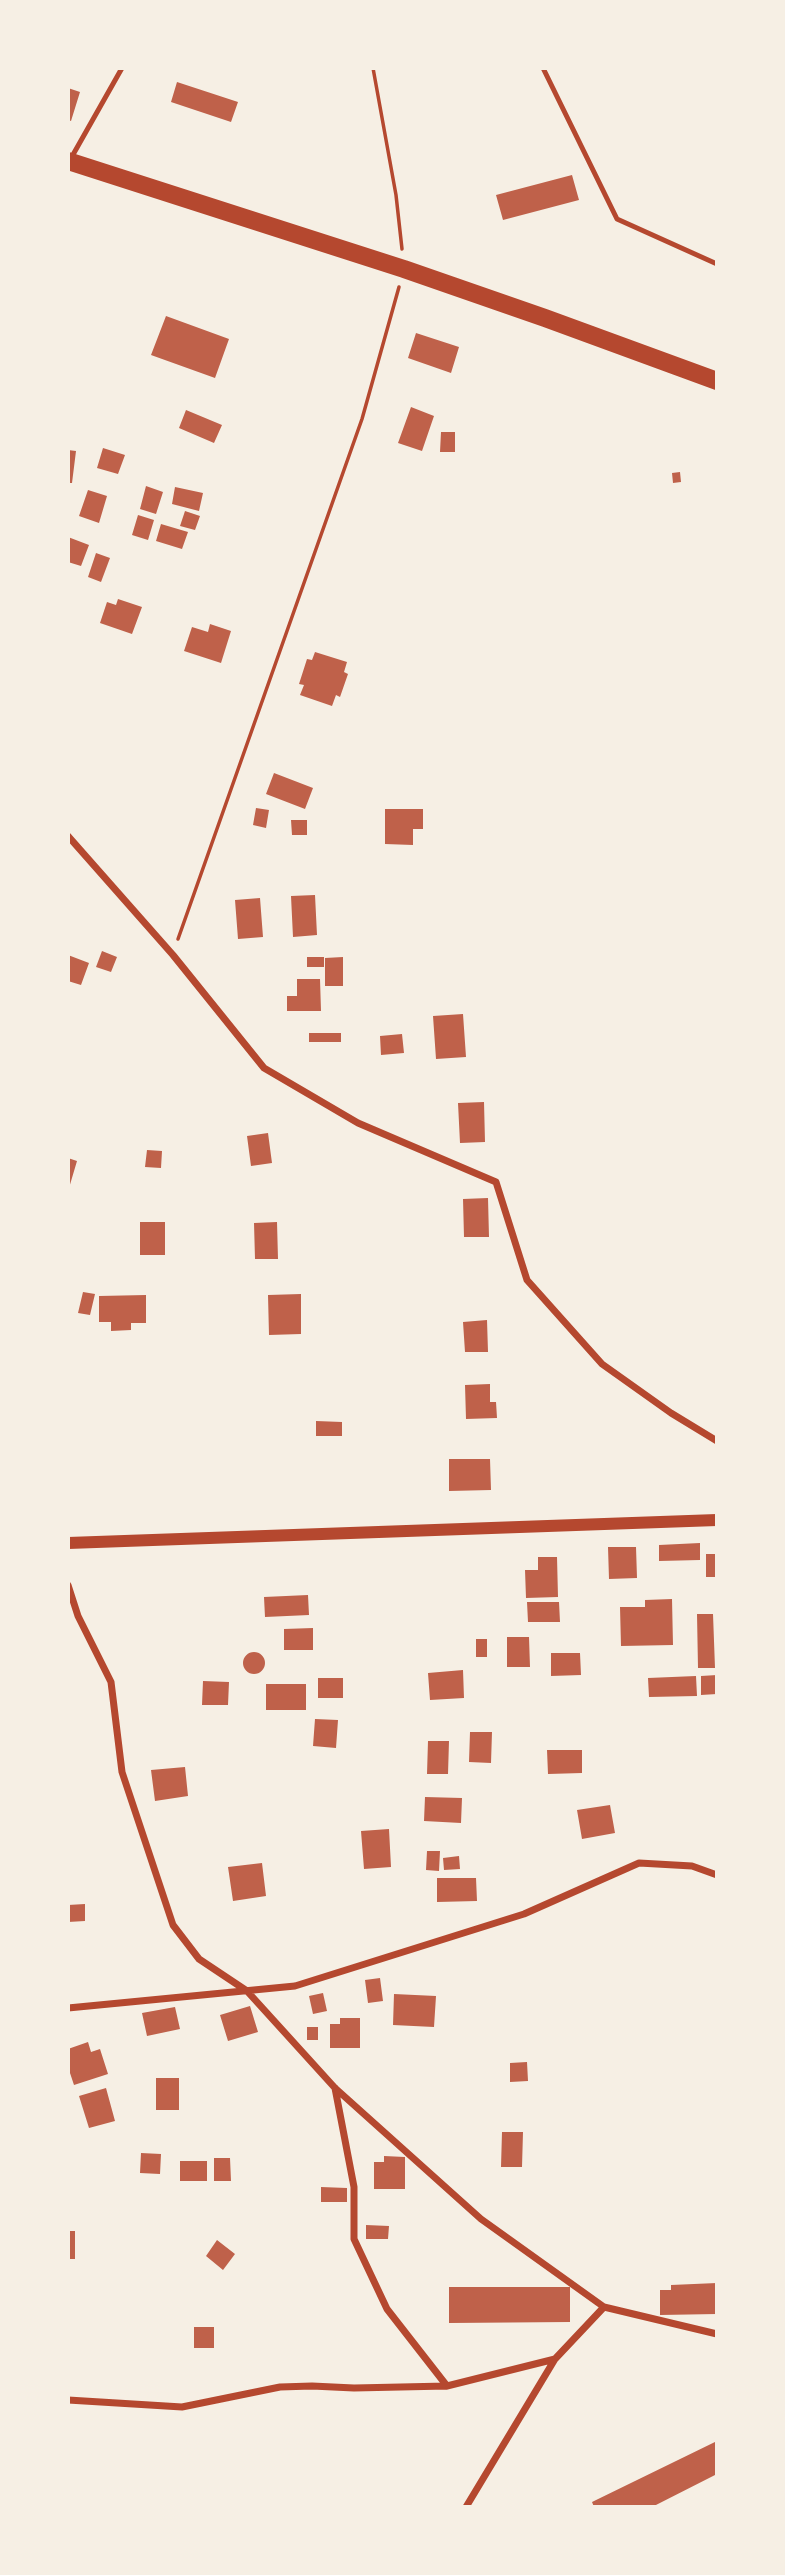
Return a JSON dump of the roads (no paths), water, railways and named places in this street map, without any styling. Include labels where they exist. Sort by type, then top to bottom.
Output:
[{"type":"main road","points":[[69,162],[404,270],[717,381]]},
{"type":"street","points":[[68,835],[173,954],[264,1068],[358,1123],[496,1182],[527,1280],[603,1364],[671,1413],[717,1441]]},
{"type":"street","points":[[68,1543],[717,1520]]},
{"type":"street","points":[[68,1586],[78,1616],[111,1682],[122,1772],[173,1925],[198,1959],[247,1991],[335,2088],[481,2219],[604,2307],[717,2334]]},
{"type":"street","points":[[68,2008],[295,1986],[524,1914],[639,1863],[692,1866],[717,1875]]},
{"type":"street","points":[[335,2088],[354,2187],[354,2239],[387,2309],[447,2386]]},
{"type":"street","points":[[466,2507],[555,2359],[604,2307]]},
{"type":"street","points":[[68,2400],[182,2407],[280,2387],[447,2386],[555,2359]]},
{"type":"lane","points":[[69,162],[122,68]]},
{"type":"lane","points":[[543,68],[617,219],[717,264]]}]
